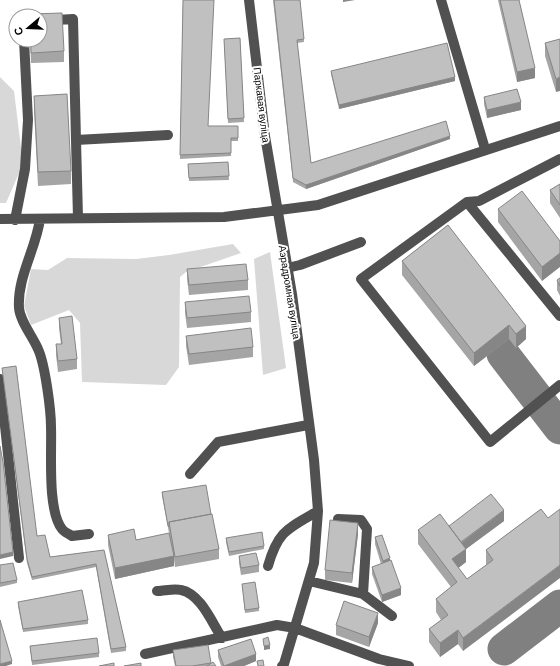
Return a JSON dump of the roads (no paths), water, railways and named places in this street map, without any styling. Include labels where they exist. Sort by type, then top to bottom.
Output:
[{"type":"street","name":"Паркавая вуліца","points":[[249,0],[265,136],[278,210]]},
{"type":"street","points":[[441,0],[485,149]]},
{"type":"street","points":[[48,21],[73,19],[76,195],[78,218]]},
{"type":"street","points":[[15,220],[25,169],[28,120],[24,48]]},
{"type":"street","points":[[0,219],[40,220],[78,218],[224,217],[318,205],[485,149],[560,126]]},
{"type":"street","points":[[76,140],[168,135]]},
{"type":"street","points":[[560,159],[479,201],[467,202],[361,279],[490,442],[560,385]]},
{"type":"street","points":[[467,202],[560,316]]},
{"type":"street","name":"Аэрадромная вуліца","points":[[278,210],[314,460],[318,511],[314,563],[283,665]]},
{"type":"street","points":[[40,220],[25,270],[19,310],[39,351],[47,395],[51,426],[51,468],[55,516],[62,529],[72,536],[89,534]]},
{"type":"street","points":[[287,268],[300,265],[361,242]]},
{"type":"street","points":[[0,379],[19,558]]},
{"type":"street","points":[[190,474],[218,442],[308,425]]},
{"type":"street","points":[[268,566],[274,546],[282,534],[318,511]]},
{"type":"street","points":[[338,519],[361,520],[365,523],[367,529],[364,594]]},
{"type":"street","points":[[309,581],[364,594],[392,616]]},
{"type":"street","points":[[156,591],[180,589],[188,592],[197,599],[222,638]]},
{"type":"street","points":[[145,654],[277,625],[295,628],[378,662],[409,666]]}]
